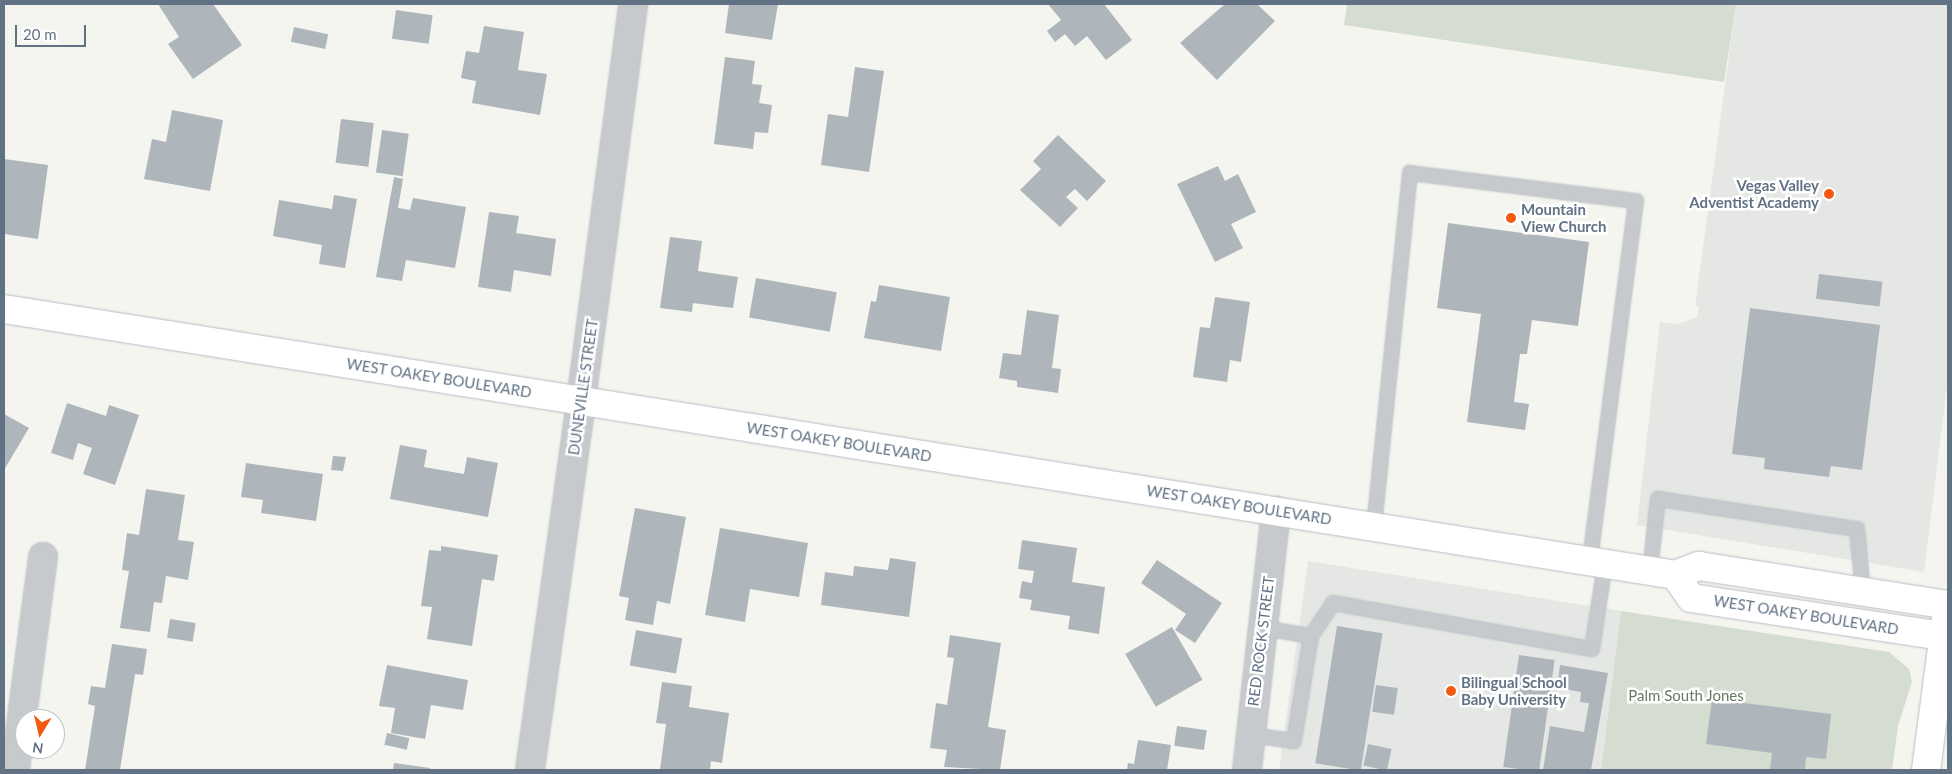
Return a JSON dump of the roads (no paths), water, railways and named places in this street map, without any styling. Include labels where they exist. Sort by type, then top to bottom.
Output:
[{"type":"main road","name":"WEST OAKEY BOULEVARD","points":[[4,309],[1662,573],[1699,566],[1948,605]]},
{"type":"main road","name":"WEST OAKEY BOULEVARD","points":[[1662,573],[1691,598],[1946,636]]},
{"type":"main road","points":[[1926,770],[1946,636],[1948,605]]},
{"type":"street","name":"DUNEVILLE STREET","points":[[530,770],[633,4]]},
{"type":"street","name":"RED ROCK STREET","points":[[1247,770],[1276,511]]},
{"type":"street","points":[[15,770],[15,690],[43,557]]},
{"type":"lane","points":[[1250,734],[1294,741],[1311,636],[1333,603],[1592,648],[1597,562],[1636,201],[1410,173],[1374,527]]},
{"type":"lane","points":[[1662,573],[1658,499],[1857,529],[1863,592]]},
{"type":"lane","points":[[1262,628],[1311,636]]},
{"type":"place","name":"Vegas Valley Adventist Academy","points":[[1829,194]]},
{"type":"place","name":"Mountain View Church","points":[[1511,218]]},
{"type":"place","name":"Bilingual School Baby University","points":[[1451,691]]},
{"type":"park label","name":"Palm South Jones","points":[[1686,696]]}]
